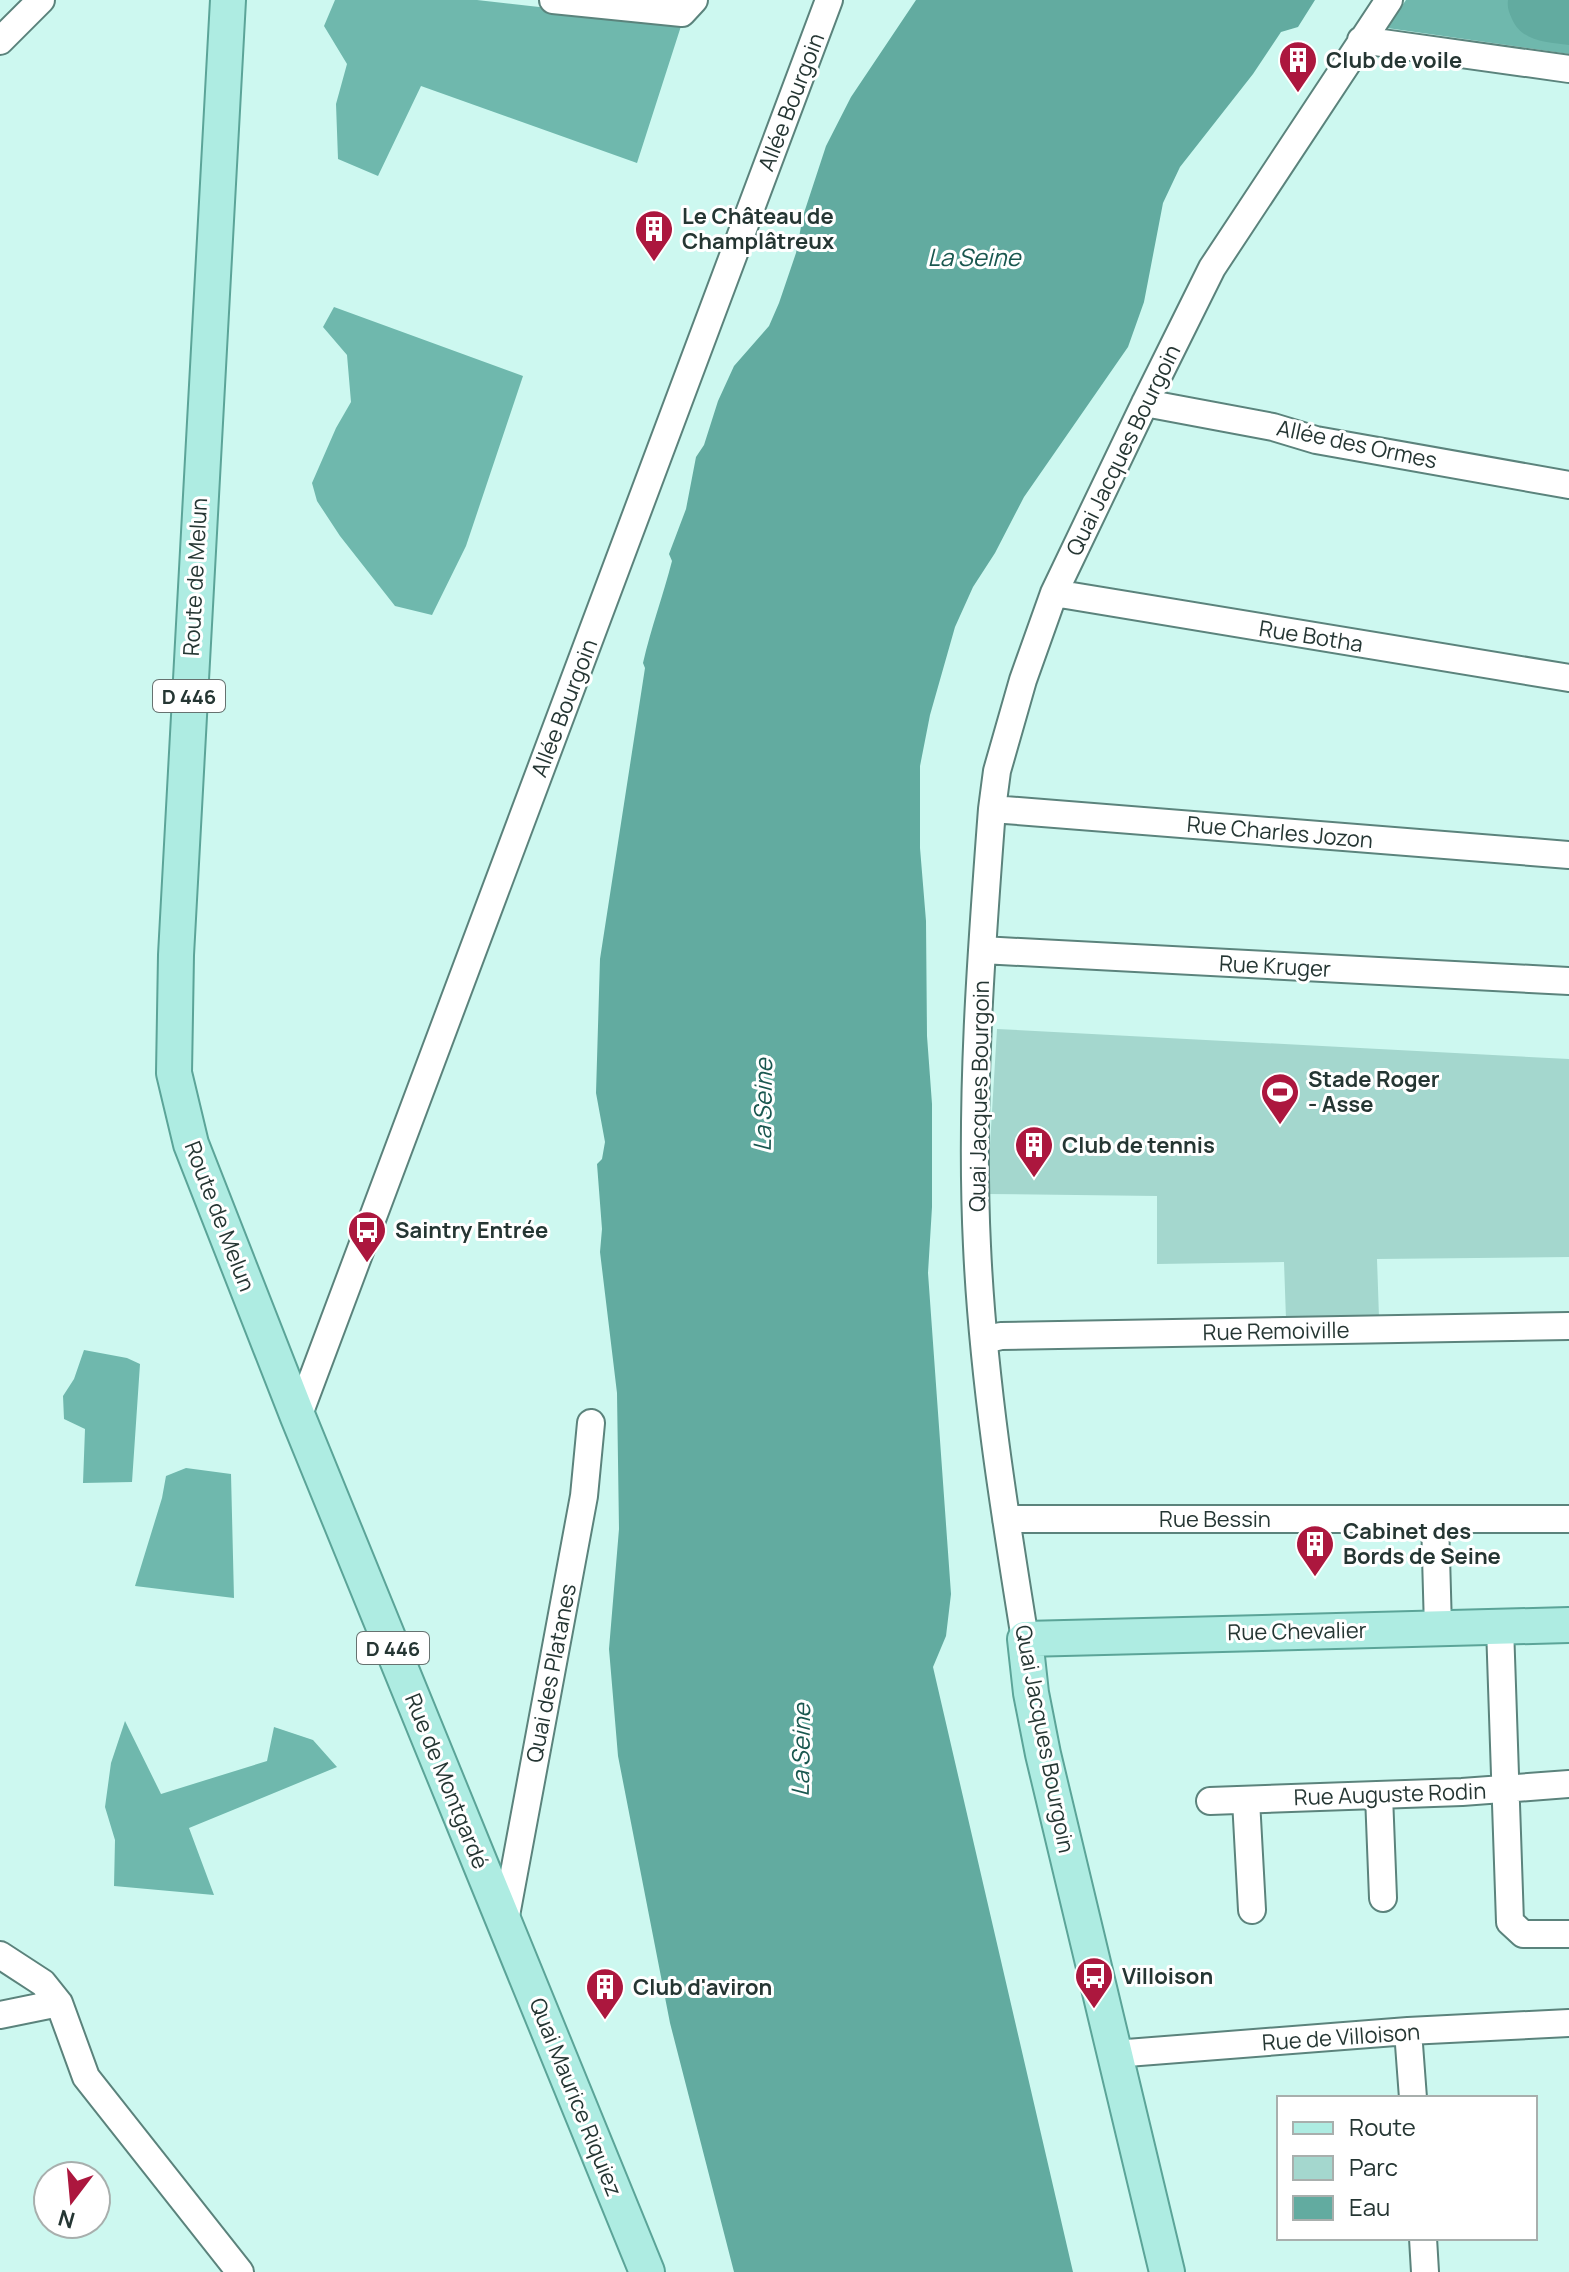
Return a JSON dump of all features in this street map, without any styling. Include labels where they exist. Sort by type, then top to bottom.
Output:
[{"type":"main road","name":"Route de Melun","points":[[228,0],[187,722],[173,1053],[178,1095],[191,1144],[283,1374]]},
{"type":"main road","name":"Rue de Montgardé","points":[[283,1374],[505,1921]]},
{"type":"main road","name":"Rue Chevalier","points":[[1025,1639],[1569,1625]]},
{"type":"main road","name":"Quai Jacques Bourgoin","points":[[1025,1639],[1031,1693],[1043,1754],[1167,2272]]},
{"type":"main road","name":"Quai Maurice Riquiez","points":[[505,1921],[647,2272]]},
{"type":"street","points":[[553,0],[682,13],[694,0]]},
{"type":"street","name":"Allée Bourgoin","points":[[298,1417],[829,0]]},
{"type":"street","name":"Quai Jacques Bourgoin","points":[[1025,1639],[1006,1519],[984,1340],[976,1187],[976,1053],[997,771],[1018,696],[1054,593],[1212,268],[1389,0]]},
{"type":"street","points":[[0,41],[34,5]]},
{"type":"street","points":[[1361,40],[1569,69]]},
{"type":"street","name":"Allée des Ormes","points":[[1145,403],[1273,427],[1316,440],[1569,485]]},
{"type":"street","name":"Rue Botha","points":[[1054,593],[1569,678]]},
{"type":"street","name":"Rue Charles Jozon","points":[[992,809],[1569,855]]},
{"type":"street","name":"Rue Kruger","points":[[982,950],[1569,981]]},
{"type":"street","name":"Rue Remoiville","points":[[984,1340],[1001,1336],[1569,1326]]},
{"type":"street","name":"Quai des Platanes","points":[[505,1921],[584,1496],[591,1423]]},
{"type":"street","name":"Rue Bessin","points":[[1006,1519],[1569,1519]]},
{"type":"street","points":[[1435,1520],[1438,1628]]},
{"type":"street","points":[[1500,1627],[1510,1922],[1523,1934],[1569,1934]]},
{"type":"street","name":"Rue Auguste Rodin","points":[[1210,1801],[1569,1784]]},
{"type":"street","points":[[1379,1795],[1383,1898]]},
{"type":"street","points":[[1246,1800],[1252,1910]]},
{"type":"street","points":[[0,1955],[43,1983],[59,2003],[86,2077],[240,2272]]},
{"type":"street","points":[[0,2015],[59,2003]]},
{"type":"street","name":"Rue de Villoison","points":[[1114,2054],[1408,2031],[1569,2023]]},
{"type":"street","points":[[1408,2031],[1413,2096]]},
{"type":"street","points":[[1423,2240],[1425,2272]]},
{"type":"green space","name":"Stade Roger - Asse","points":[[997,1029],[1569,1059],[1569,1257],[1377,1259],[1379,1317],[1286,1319],[1284,1262],[1157,1264],[1157,1196],[987,1194]]},
{"type":"shaded area","points":[[335,0],[477,0],[682,23],[637,163],[421,86],[378,176],[338,159],[336,104],[347,64],[324,26]]},
{"type":"shaded area","points":[[1406,0],[1569,0],[1569,54],[1387,28]]},
{"type":"shaded area","points":[[334,307],[523,376],[466,546],[432,615],[395,606],[340,536],[317,501],[312,483],[351,402],[347,355],[323,327]]},
{"type":"shaded area","points":[[84,1350],[127,1358],[140,1364],[132,1482],[83,1483],[85,1429],[64,1419],[63,1396],[74,1379]]},
{"type":"shaded area","points":[[186,1468],[231,1474],[234,1598],[135,1586],[166,1476]]},
{"type":"shaded area","points":[[125,1721],[161,1794],[267,1761],[274,1727],[313,1740],[337,1767],[189,1828],[214,1895],[114,1886],[115,1840],[105,1807],[111,1763]]},
{"type":"water","name":"La Seine","points":[[916,0],[1315,0],[1298,27],[1281,32],[1253,74],[1180,167],[1163,203],[1144,302],[1128,347],[1024,497],[973,587],[955,627],[930,715],[920,766],[920,848],[926,921],[927,1036],[932,1104],[932,1207],[928,1273],[951,1594],[946,1636],[933,1667],[1073,2272],[734,2272],[670,2023],[618,1756],[609,1649],[619,1529],[617,1393],[600,1252],[602,1229],[597,1164],[602,1159],[605,1142],[596,1093],[600,959],[645,668],[643,663],[672,561],[669,554],[686,509],[696,457],[704,445],[718,401],[734,366],[769,326],[779,303],[826,146],[851,97]]},
{"type":"water","points":[[1508,0],[1569,0],[1569,45],[1536,40],[1522,32],[1512,19]]},
{"type":"place","name":"Club de voile","points":[[1298,94]]},
{"type":"place","name":"Le Château de Champlâtreux","points":[[654,263]]},
{"type":"place","name":"Stade Roger - Asse","points":[[1280,1126]]},
{"type":"place","name":"Club de tennis","points":[[1034,1179]]},
{"type":"place","name":"Saintry Entrée","points":[[367,1264]]},
{"type":"place","name":"Cabinet des Bords de Seine","points":[[1315,1578]]},
{"type":"place","name":"Villoison","points":[[1094,2010]]},
{"type":"place","name":"Club d'aviron","points":[[605,2021]]}]
